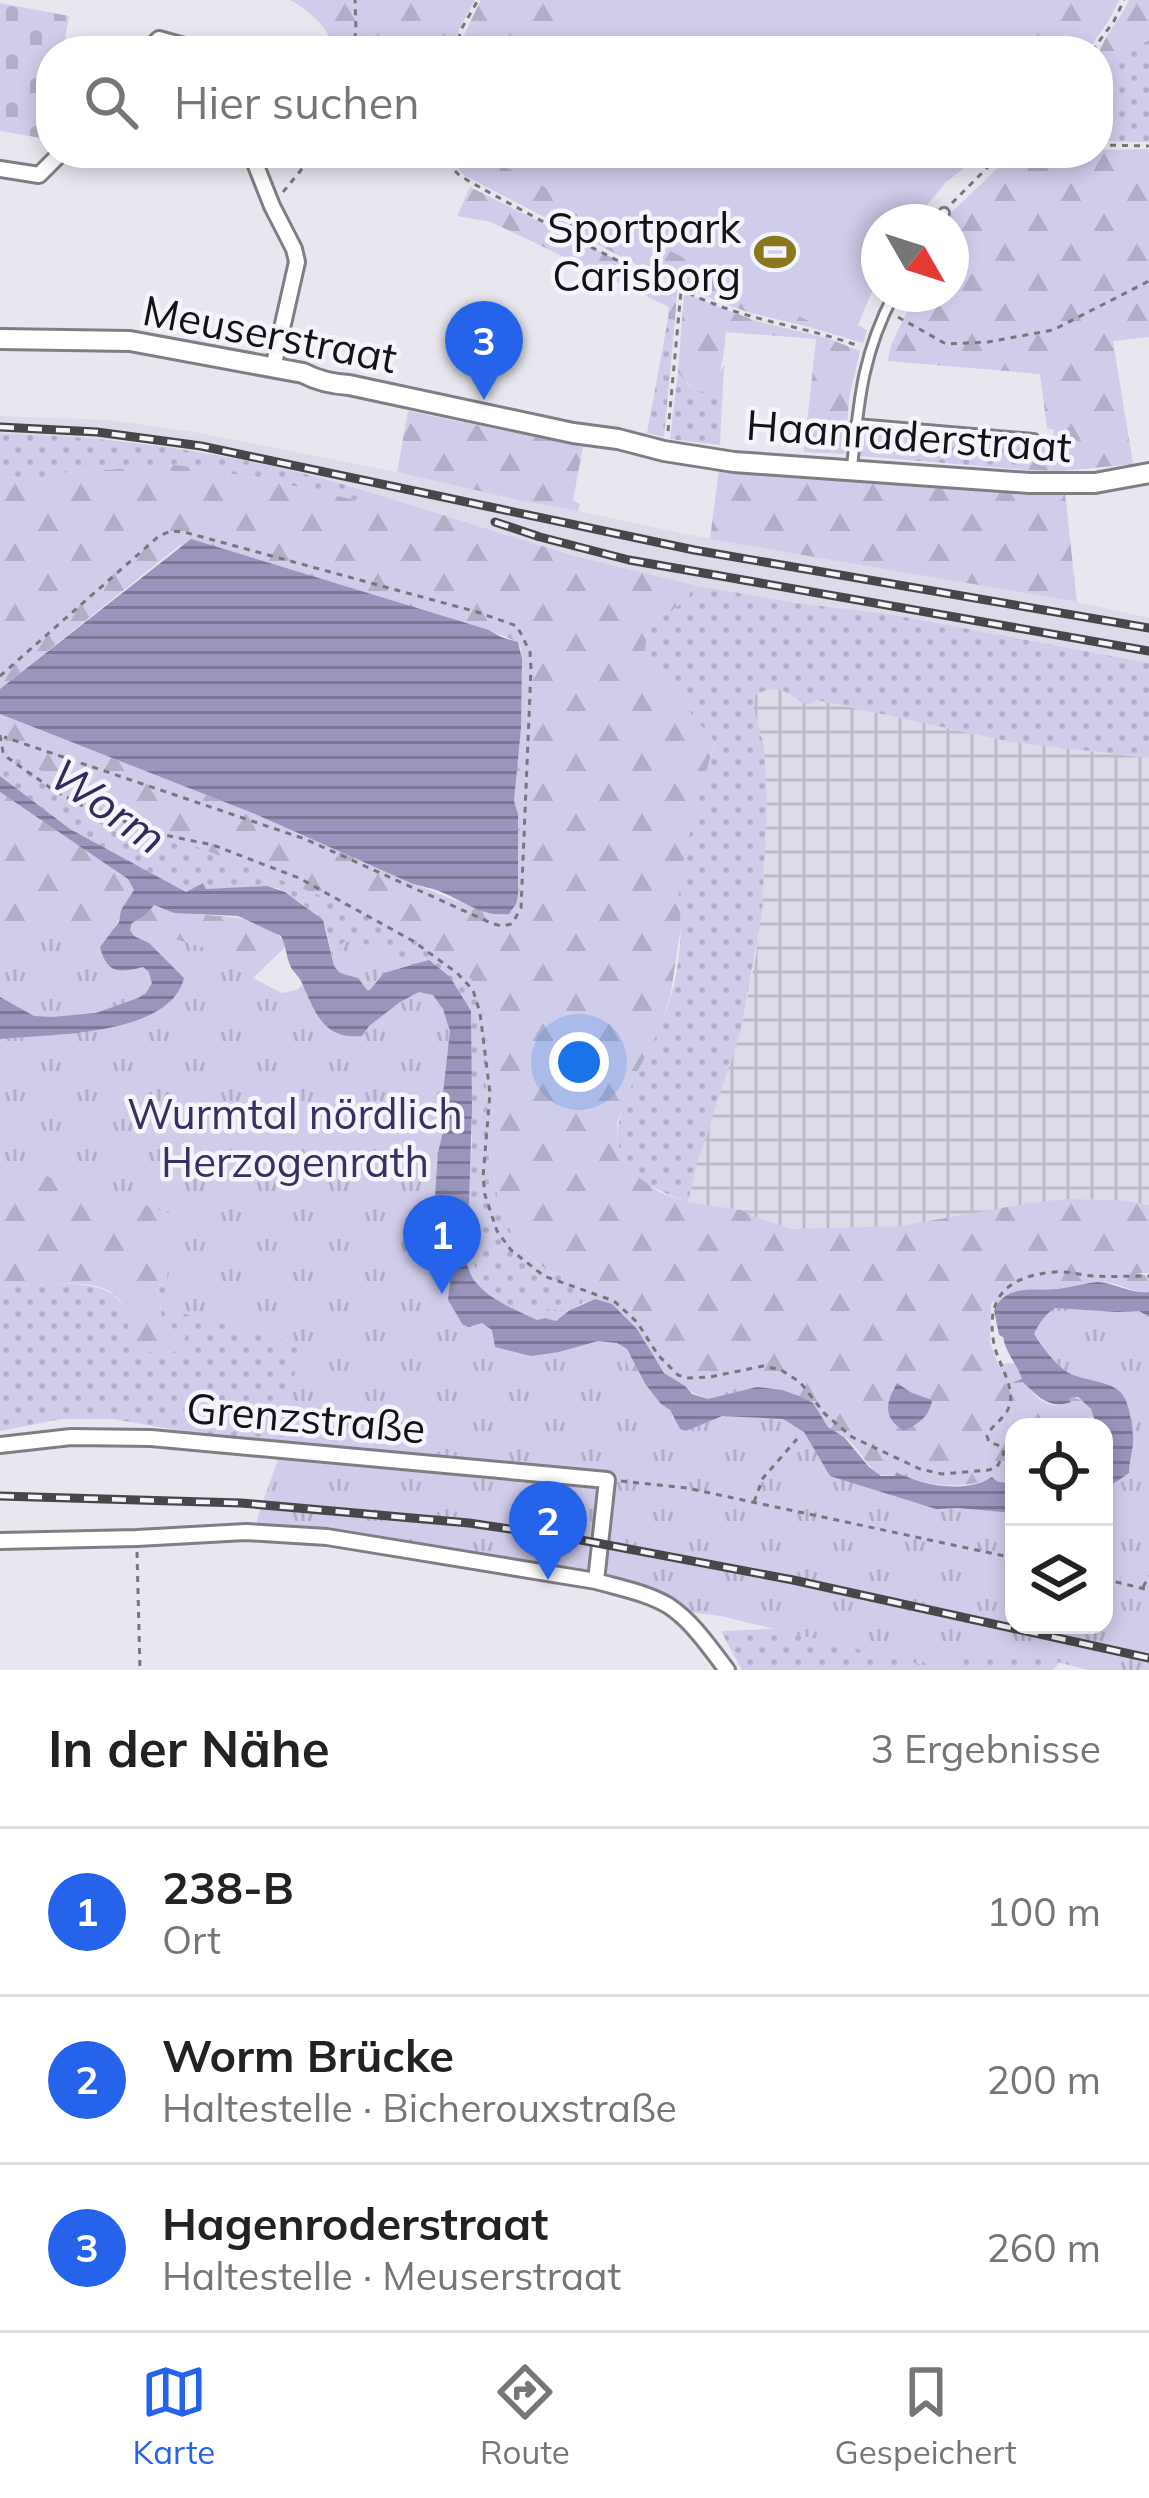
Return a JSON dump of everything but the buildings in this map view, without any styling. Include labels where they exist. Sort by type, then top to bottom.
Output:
[{"type":"street","points":[[0,169],[39,175],[46,168]]},
{"type":"street","points":[[257,168],[297,262],[273,368]]},
{"type":"street","name":"Meuserstraat","points":[[0,339],[130,341],[664,451]]},
{"type":"street","name":"Haanraderstraat","points":[[664,451],[734,461],[1029,483],[1094,483],[1149,473]]},
{"type":"street","name":"Grenzstraße","points":[[0,1445],[70,1437],[151,1438],[607,1480]]},
{"type":"street","points":[[596,1581],[607,1480]]},
{"type":"street","points":[[0,1541],[246,1532],[327,1537],[596,1581],[668,1606],[701,1636],[727,1670]]},
{"type":"lane","points":[[852,468],[860,383],[885,312]]},
{"type":"lane","name":"Haanraderstraat","points":[[856,424],[1034,439]]},
{"type":"path","points":[[355,0],[355,36]]},
{"type":"path","points":[[459,36],[478,0]]},
{"type":"path","points":[[1103,36],[1124,0]]},
{"type":"path","points":[[1113,145],[1149,146]]},
{"type":"path","points":[[282,194],[304,168]]},
{"type":"path","points":[[453,168],[472,183],[681,289],[762,320],[817,331],[869,350]]},
{"type":"path","points":[[952,204],[987,168]]},
{"type":"path","points":[[891,312],[946,344],[988,343],[1053,330],[1149,280]]},
{"type":"path","points":[[664,451],[681,289]]},
{"type":"path","points":[[0,676],[159,536],[171,531],[477,611],[517,626],[530,652],[531,668],[521,908],[512,924],[491,923],[305,839],[1,735],[3,752],[69,800],[145,831],[213,845],[299,878],[413,941],[457,973],[473,991],[480,1012],[490,1093],[483,1177],[497,1232],[544,1276],[614,1301],[637,1322],[678,1375],[710,1377],[763,1366],[781,1370],[800,1382],[845,1431],[897,1461],[942,1474],[989,1470],[997,1467],[1004,1453],[987,1436],[1011,1401],[994,1342],[995,1301],[1019,1281],[1052,1272],[1149,1276]]},
{"type":"path","points":[[753,1504],[763,1478],[797,1439]]},
{"type":"path","points":[[607,1480],[687,1488],[1005,1556]]},
{"type":"path","points":[[136,1538],[140,1670]]},
{"type":"path","points":[[1142,1588],[1149,1576]]},
{"type":"path","points":[[1113,1581],[1149,1590]]},
{"type":"shaded area","points":[[0,416],[110,420],[194,432],[685,534],[1077,602],[1149,618],[1149,663],[889,614],[694,585],[571,555],[338,482],[247,460],[121,440],[0,434]]},
{"type":"shaded area","points":[[191,539],[518,642],[521,728],[514,801],[518,895],[509,914],[479,910],[255,814],[0,714],[0,689]]},
{"type":"shaded area","points":[[765,689],[783,689],[809,705],[817,700],[1011,742],[1149,758],[1149,1205],[1066,1199],[901,1226],[792,1229],[741,1210],[688,1202],[741,1030],[756,955],[765,865],[764,747],[753,706],[755,695]]},
{"type":"shaded area","points":[[0,776],[70,829],[186,892],[203,883],[206,889],[267,886],[285,892],[323,920],[334,966],[358,978],[367,990],[384,973],[429,960],[450,977],[471,1011],[467,1264],[485,1292],[537,1320],[556,1321],[595,1299],[612,1304],[637,1329],[664,1373],[692,1394],[708,1399],[757,1387],[799,1396],[813,1403],[828,1427],[881,1476],[895,1476],[896,1472],[944,1486],[970,1485],[992,1477],[1005,1482],[1005,1512],[936,1509],[830,1476],[804,1432],[783,1419],[722,1416],[686,1431],[680,1429],[670,1410],[646,1385],[627,1349],[617,1343],[598,1341],[531,1356],[495,1347],[492,1330],[482,1323],[463,1325],[448,1300],[445,1253],[433,1224],[438,1153],[446,1118],[443,1093],[450,1031],[433,995],[419,992],[400,1002],[362,1036],[338,1033],[316,1013],[291,967],[281,936],[238,916],[174,913],[154,905],[130,930],[184,978],[174,997],[156,1012],[105,1029],[0,1039],[0,997],[34,1016],[96,1013],[138,998],[152,983],[143,967],[110,967],[100,947],[134,890],[128,879],[0,792]]},
{"type":"shaded area","points":[[1098,1282],[1149,1292],[1149,1317],[1139,1311],[1055,1308],[1034,1334],[1062,1368],[1110,1386],[1123,1396],[1133,1435],[1129,1473],[1113,1484],[1113,1418],[1094,1418],[1078,1397],[1064,1404],[1051,1403],[1023,1382],[1012,1383],[1022,1379],[999,1335],[994,1310],[1013,1292]]},
{"type":"shaded area","points":[[897,1383],[932,1400],[923,1419],[904,1431],[888,1409]]},
{"type":"green space","points":[[290,0],[475,0],[457,36],[328,36],[311,15]]},
{"type":"green space","points":[[481,0],[567,0],[549,36],[463,36]]},
{"type":"green space","points":[[567,0],[1048,0],[1030,36],[549,36]]},
{"type":"green space","points":[[1048,0],[1119,0],[1098,36],[1030,36]]},
{"type":"green space","points":[[1129,0],[1149,0],[1149,40],[1113,57],[1113,36],[1107,36]]},
{"type":"green space","points":[[0,3],[69,16],[66,36],[36,36],[36,137],[0,131]]},
{"type":"green space","points":[[1149,40],[1149,142],[1113,141],[1115,57]]},
{"type":"green space","points":[[1149,149],[1149,337],[1113,341],[1133,464],[1027,470],[1034,445],[1051,447],[1054,430],[1047,428],[1040,374],[888,361],[891,345],[907,312],[969,312],[969,204],[960,204],[998,168],[1113,168],[1113,150]]},
{"type":"green space","points":[[458,168],[508,168],[811,322],[809,327],[710,298],[465,176]]},
{"type":"green space","name":"Sportpark Carisborg","points":[[507,168],[963,168],[928,204],[861,204],[863,312],[858,325],[867,330],[863,343],[809,327],[811,322]]},
{"type":"green space","points":[[470,187],[677,290],[675,320],[668,319],[669,307],[491,222],[457,216]]},
{"type":"green space","points":[[684,293],[756,321],[860,351],[849,398],[845,454],[804,452],[816,339],[726,332],[716,383],[702,392],[691,386],[678,372]]},
{"type":"green space","points":[[668,319],[675,320],[664,437],[647,433]]},
{"type":"green space","points":[[724,365],[720,445],[670,439],[678,372],[691,386],[703,390],[709,389]]},
{"type":"green space","points":[[408,411],[583,447],[573,500],[580,504],[578,511],[397,472]]},
{"type":"green space","points":[[867,432],[1034,445],[1027,470],[860,456]]},
{"type":"green space","points":[[0,434],[185,450],[366,491],[361,501],[177,465],[61,473],[38,481],[0,476]]},
{"type":"green space","points":[[177,465],[361,501],[366,491],[571,555],[694,585],[687,599],[647,629],[648,663],[715,742],[678,884],[681,926],[670,998],[617,1123],[623,1160],[661,1193],[741,1210],[792,1229],[901,1226],[1066,1199],[1149,1205],[1149,1273],[1136,1273],[1149,1276],[1149,1292],[1093,1282],[1019,1292],[991,1306],[990,1342],[998,1364],[1015,1363],[1042,1401],[1059,1405],[1073,1397],[1091,1410],[1094,1418],[1005,1418],[1005,1482],[994,1478],[945,1485],[896,1472],[895,1476],[879,1475],[811,1404],[792,1395],[770,1392],[713,1398],[683,1387],[595,1299],[583,1303],[578,1280],[546,1269],[523,1249],[507,1222],[490,1155],[479,992],[455,964],[331,900],[142,824],[0,749],[0,714],[255,814],[413,884],[504,916],[512,911],[518,895],[514,801],[521,728],[518,642],[180,545],[0,689],[0,476],[38,481],[61,473]]},
{"type":"green space","points":[[719,469],[1065,493],[1077,602],[710,539]]},
{"type":"green space","points":[[694,585],[889,614],[1149,663],[1149,758],[1011,742],[817,700],[809,705],[779,689],[755,695],[767,803],[762,914],[741,1030],[688,1202],[646,1183],[629,1168],[619,1148],[618,1131],[627,1094],[672,993],[680,942],[680,868],[715,743],[645,654],[647,628],[687,599]]},
{"type":"green space","points":[[0,749],[142,824],[380,921],[456,964],[475,984],[483,1010],[490,1155],[507,1222],[523,1250],[546,1270],[578,1280],[583,1303],[562,1317],[509,1308],[471,1279],[466,1235],[471,1064],[384,973],[340,973],[334,966],[326,928],[278,888],[204,889],[201,884],[186,892],[70,829],[0,776]]},
{"type":"green space","points":[[0,792],[95,855],[128,879],[135,890],[112,932],[0,997]]},
{"type":"green space","points":[[154,905],[262,924],[286,946],[235,996],[130,930]]},
{"type":"green space","name":"Wurmtal nördlich Herzogenrath","points":[[0,922],[95,930],[132,926],[208,949],[282,993],[335,968],[346,940],[363,943],[423,974],[452,1011],[446,1102],[439,1119],[441,1147],[467,1249],[484,1287],[508,1307],[572,1311],[611,1324],[637,1403],[648,1417],[671,1412],[673,1419],[716,1389],[749,1381],[761,1385],[799,1422],[808,1443],[847,1470],[886,1483],[1005,1490],[1005,1634],[1113,1634],[1113,1418],[1105,1418],[1031,1352],[1038,1304],[1149,1304],[1149,1670],[1089,1670],[1044,1659],[965,1656],[963,1670],[944,1670],[721,1616],[678,1611],[583,1584],[434,1556],[254,1538],[285,1439],[299,1345],[164,1308],[173,1215],[83,1183],[0,1168]]},
{"type":"green space","points":[[0,1039],[443,1093],[446,1118],[438,1153],[448,1300],[617,1343],[627,1348],[673,1420],[783,1419],[804,1432],[820,1455],[1005,1544],[405,1347],[181,1285],[158,1287],[162,1321],[186,1336],[180,1348],[166,1353],[136,1346],[123,1306],[103,1288],[68,1283],[0,1287]]},
{"type":"green space","points":[[293,1204],[364,1449],[222,1438],[113,1419],[61,1419],[0,1431],[0,1287],[61,1284],[106,1290],[123,1307],[133,1342],[162,1321],[158,1287]]},
{"type":"green space","points":[[1005,1619],[1005,1634],[1080,1634],[1053,1670],[742,1670],[721,1631]]},
{"type":"railway","points":[[0,427],[97,432],[201,446],[694,550],[1149,628]]},
{"type":"railway","points":[[495,522],[629,560],[1149,651]]},
{"type":"railway","points":[[0,1496],[241,1503],[469,1523],[793,1580],[1149,1658]]},
{"type":"place","name":"Sportpark Carisborg","points":[[775,252]]},
{"type":"place","name":"Hagenroderstraat","points":[[484,400]]},
{"type":"place","name":"238-B","points":[[442,1294]]},
{"type":"place","name":"Worm Brücke","points":[[548,1580]]},
{"type":"water label","name":"Worm","points":[[108,806]]}]
